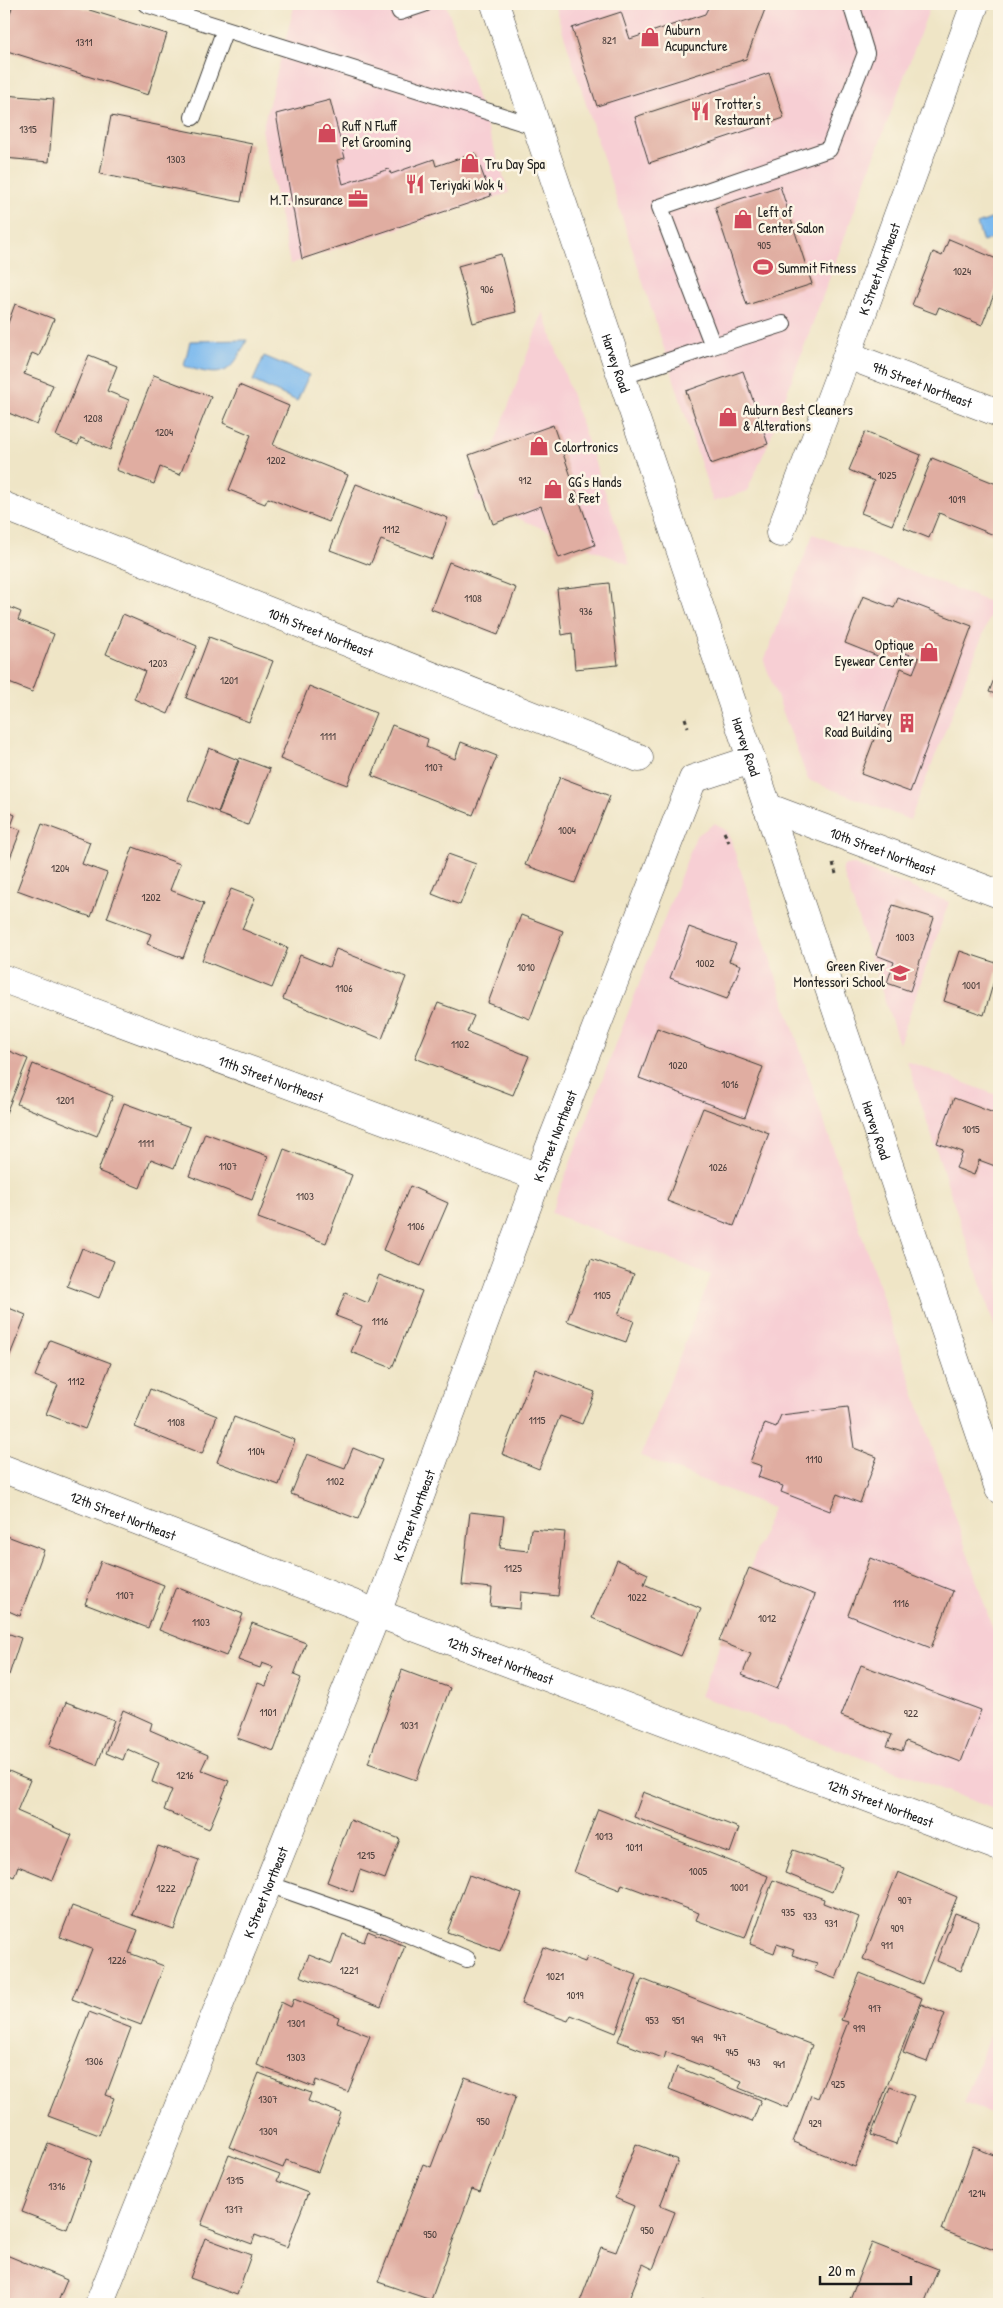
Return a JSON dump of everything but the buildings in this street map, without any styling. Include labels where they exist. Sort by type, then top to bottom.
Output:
[{"type":"street","name":"Harvey Road","points":[[495,4],[999,1490]]},
{"type":"street","name":"K Street Northeast","points":[[780,533],[847,356],[974,4]]},
{"type":"street","name":"9th Street Northeast","points":[[847,356],[999,413]]},
{"type":"street","name":"10th Street Northeast","points":[[4,506],[639,758]]},
{"type":"street","name":"K Street Northeast","points":[[99,2304],[377,1613],[538,1177],[693,779],[752,760]]},
{"type":"street","name":"10th Street Northeast","points":[[766,807],[999,894]]},
{"type":"street","name":"11th Street Northeast","points":[[4,979],[538,1177]]},
{"type":"street","name":"12th Street Northeast","points":[[4,1469],[377,1613],[999,1847]]},
{"type":"lane","points":[[146,4],[537,127]]},
{"type":"lane","points":[[397,4],[400,12],[424,4]]},
{"type":"lane","points":[[714,346],[660,207],[828,148],[866,53],[851,4]]},
{"type":"lane","points":[[193,117],[225,29]]},
{"type":"lane","points":[[621,377],[783,324]]},
{"type":"lane","points":[[268,1884],[388,1926],[467,1959]]},
{"type":"path","points":[[685,718],[688,727]]},
{"type":"path","points":[[724,832],[729,842]]},
{"type":"path","points":[[832,860],[836,874]]},
{"type":"shaded area","points":[[283,4],[446,4],[509,193],[290,264],[262,130],[294,7]]},
{"type":"shaded area","points":[[554,4],[931,4],[768,444],[747,491],[713,502]]},
{"type":"shaded area","points":[[543,311],[630,565],[474,500]]},
{"type":"shaded area","points":[[813,534],[995,604],[910,820],[808,780],[764,661]]},
{"type":"shaded area","points":[[715,823],[728,832],[999,1648],[999,1811],[700,1696],[773,1508],[641,1456],[711,1275],[551,1213],[696,836]]},
{"type":"shaded area","name":"Green River Montessori School","points":[[852,864],[949,902],[899,1044],[842,869],[845,865]]},
{"type":"shaded area","points":[[907,1061],[999,1096],[999,1340]]},
{"type":"shaded area","points":[[999,2010],[999,2116],[964,2103]]},
{"type":"water","points":[[999,216],[999,236],[983,242],[977,224]]},
{"type":"water","points":[[247,340],[235,361],[229,368],[223,371],[216,373],[207,372],[184,366],[190,341]]},
{"type":"water","points":[[264,356],[309,375],[297,401],[253,381]]},
{"type":"place","name":"Auburn Acupuncture","points":[[650,37]]},
{"type":"place","name":"Trotter's Restaurant","points":[[700,111]]},
{"type":"place","name":"Ruff N Fluff Pet Grooming","points":[[327,133]]},
{"type":"place","name":"Tru Day Spa","points":[[470,163]]},
{"type":"place","name":"Teriyaki Wok 4","points":[[415,184]]},
{"type":"place","name":"M.T. Insurance","points":[[358,199]]},
{"type":"place","name":"Left of Center Salon","points":[[743,219]]},
{"type":"place","name":"Summit Fitness","points":[[763,267]]},
{"type":"place","name":"Auburn Best Cleaners & Alterations","points":[[728,417]]},
{"type":"place","name":"Colortronics","points":[[539,446]]},
{"type":"place","name":"GG's Hands & Feet","points":[[553,489]]},
{"type":"place","name":"Optique Eyewear Center","points":[[929,652]]},
{"type":"place","name":"921 Harvey Road Building","points":[[907,723]]},
{"type":"place","name":"Green River Montessori School","points":[[900,973]]}]
